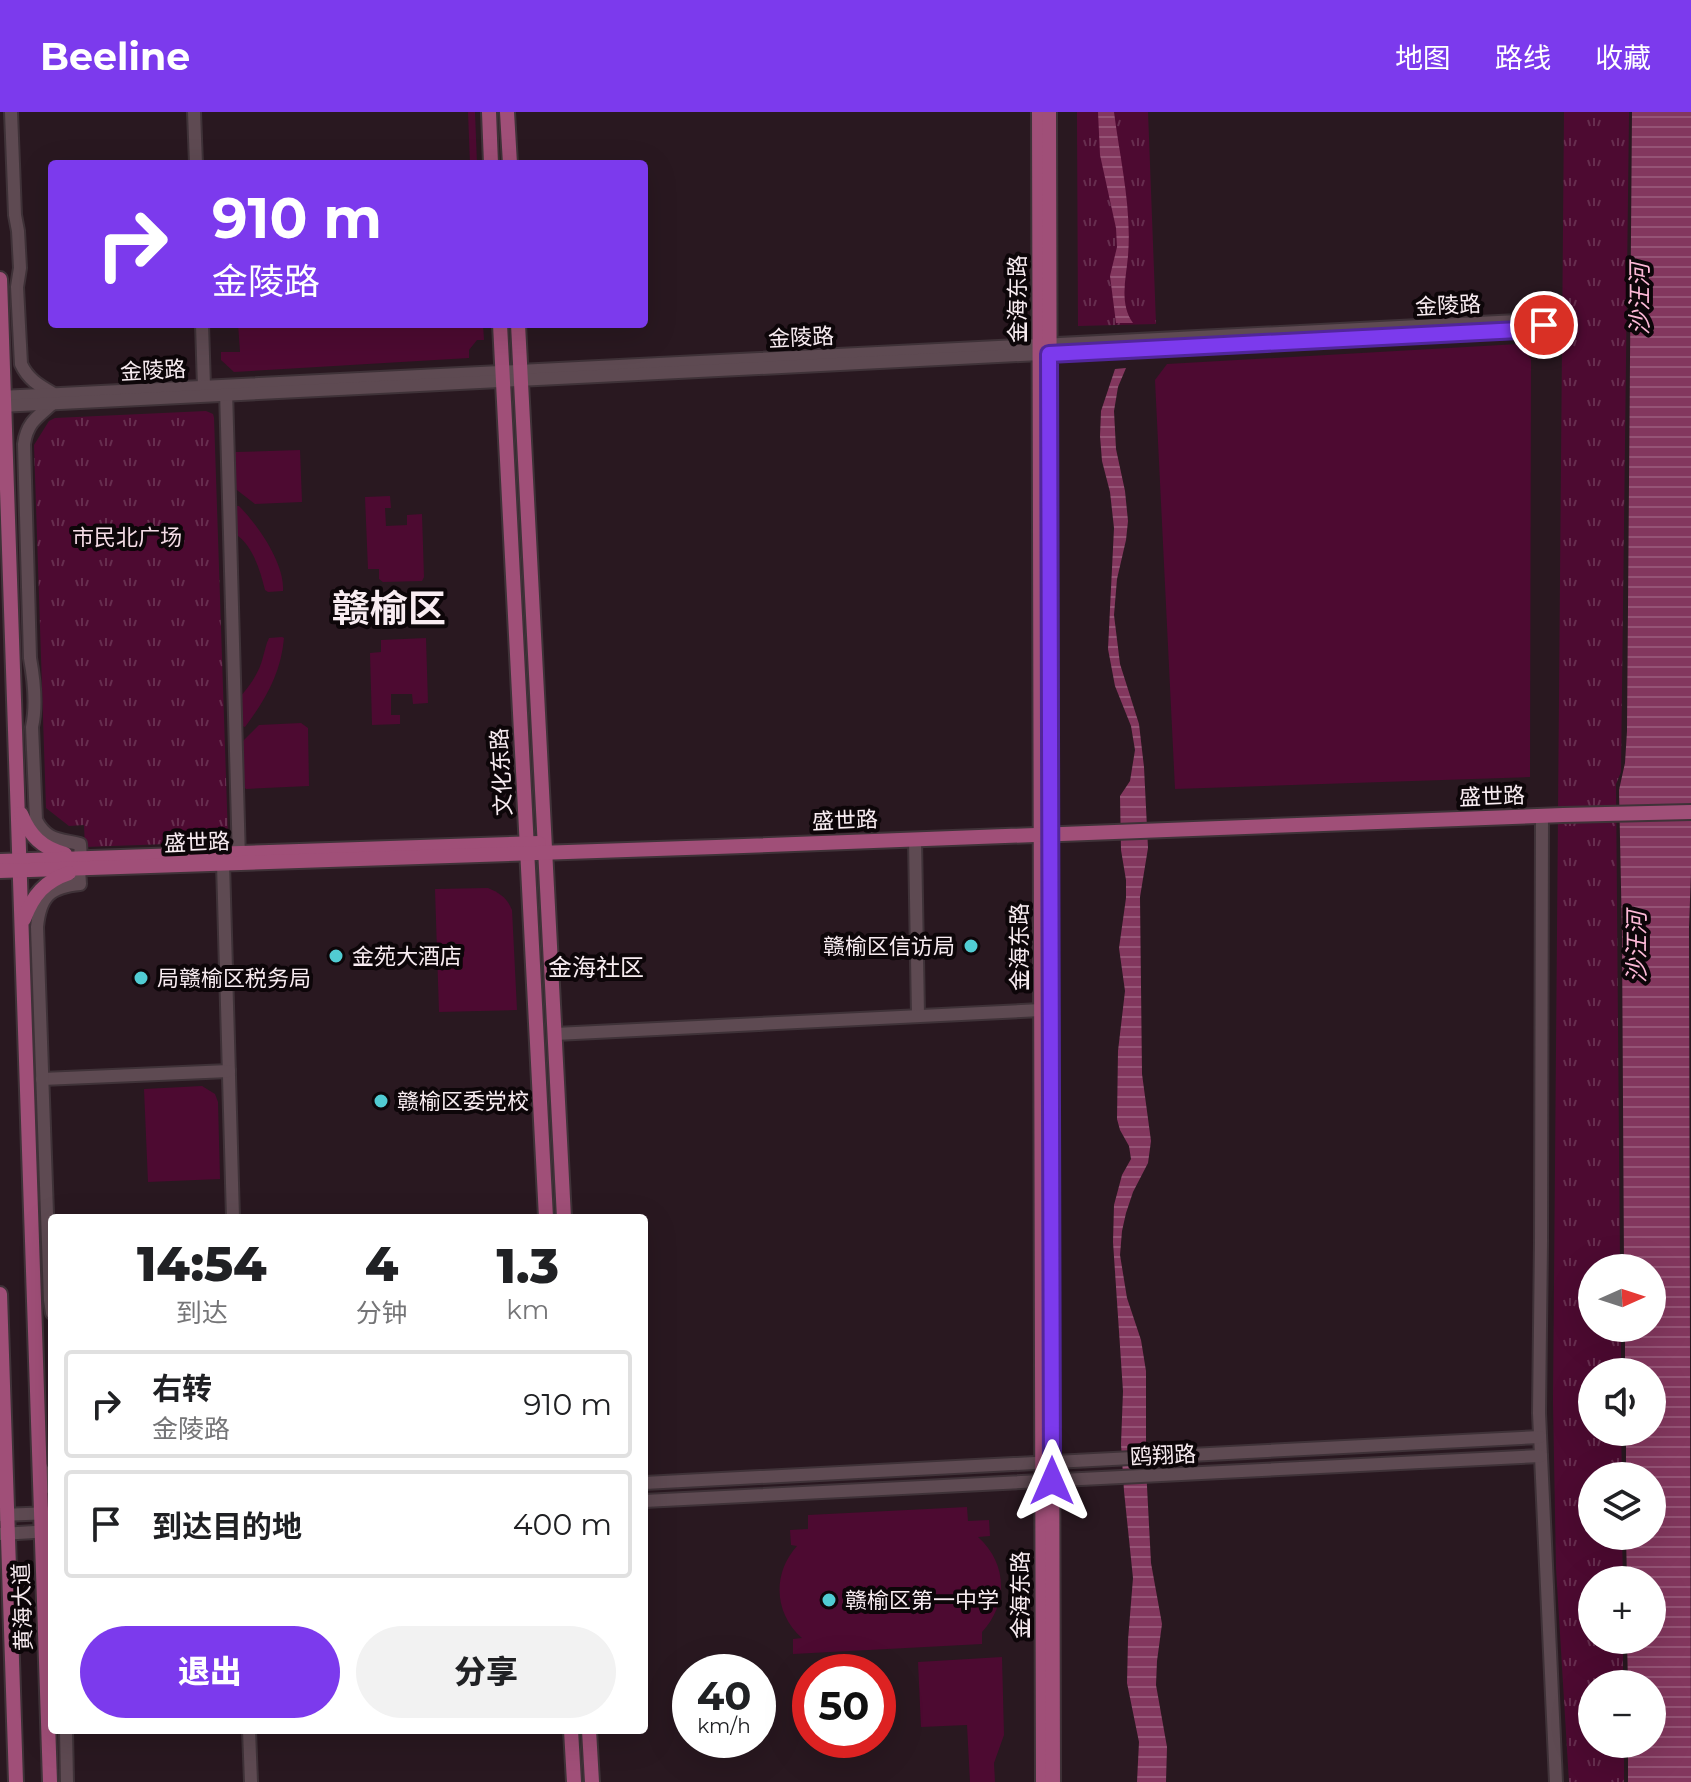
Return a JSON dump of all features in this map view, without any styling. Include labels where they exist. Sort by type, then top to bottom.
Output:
[{"type":"main road","points":[[489,112],[491,160]]},
{"type":"main road","points":[[507,112],[510,160]]},
{"type":"main road","name":"金海东路","points":[[1039,112],[1044,350],[1046,830],[1047,1481],[1043,1782]]},
{"type":"main road","name":"金海东路","points":[[1044,350],[1049,112]]},
{"type":"main road","name":"黄海大道","points":[[0,279],[39,1462],[47,1532],[43,1582],[48,1725]]},
{"type":"main road","name":"文化东路","points":[[500,328],[546,1214]]},
{"type":"main road","name":"文化东路","points":[[518,328],[564,1214]]},
{"type":"main road","points":[[17,802],[35,839],[81,865]]},
{"type":"main road","name":"盛世路","points":[[0,861],[19,865],[81,865],[526,848],[915,839],[1563,805],[1691,803]]},
{"type":"main road","name":"盛世路","points":[[545,848],[1691,812]]},
{"type":"main road","name":"金海东路","points":[[1046,830],[1041,1010],[1047,1462]]},
{"type":"main road","name":"盛世路","points":[[0,871],[19,865]]},
{"type":"main road","points":[[21,927],[38,891],[81,865]]},
{"type":"main road","name":"黄海大道","points":[[0,1294],[6,1463],[4,1534],[16,1782]]},
{"type":"main road","name":"金海东路","points":[[1047,1481],[1053,1782]]},
{"type":"main road","name":"黄海大道","points":[[48,1734],[50,1782]]},
{"type":"main road","points":[[571,1734],[574,1782]]},
{"type":"main road","points":[[589,1734],[592,1782]]},
{"type":"street","points":[[11,112],[21,364],[26,375],[54,399],[33,420],[27,429],[24,444],[30,658],[34,678],[35,716],[32,727],[36,820],[49,837],[80,844],[81,865],[80,884],[47,895],[39,908],[37,927],[48,1245]]},
{"type":"street","points":[[194,112],[196,160]]},
{"type":"street","name":"金陵路","points":[[2,402],[1044,350],[1519,330],[1544,325],[1518,321],[1044,350]]},
{"type":"street","points":[[202,328],[204,387]]},
{"type":"street","name":"金陵路","points":[[54,399],[204,387],[222,391]]},
{"type":"street","points":[[222,391],[233,859],[229,1071],[233,1214]]},
{"type":"street","points":[[1542,816],[1540,1437],[1556,1782]]},
{"type":"street","points":[[915,839],[918,1016]]},
{"type":"street","points":[[555,1034],[1041,1010]]},
{"type":"street","points":[[26,1058],[42,1079]]},
{"type":"street","points":[[42,1079],[229,1071]]},
{"type":"street","points":[[27,1102],[42,1079]]},
{"type":"street","name":"鸥翔路","points":[[648,1483],[1540,1437]]},
{"type":"street","name":"鸥翔路","points":[[648,1501],[1541,1456]]},
{"type":"street","points":[[39,1462],[48,1481]]},
{"type":"street","points":[[0,1481],[6,1463]]},
{"type":"street","points":[[4,1515],[46,1513]]},
{"type":"street","points":[[4,1534],[47,1532]]},
{"type":"street","points":[[43,1582],[48,1568]]},
{"type":"street","points":[[66,1734],[67,1782]]},
{"type":"street","points":[[249,1734],[251,1782]]},
{"type":"green space","points":[[468,112],[475,112],[477,160],[470,160]]},
{"type":"green space","points":[[1077,112],[1148,112],[1156,324],[1078,326]]},
{"type":"green space","points":[[1564,112],[1629,112],[1621,772],[1616,784],[1620,1254],[1578,1254],[1578,1342],[1621,1342],[1621,1358],[1578,1358],[1578,1446],[1621,1446],[1622,1462],[1578,1462],[1578,1550],[1622,1550],[1623,1566],[1578,1566],[1578,1654],[1623,1654],[1623,1670],[1578,1670],[1578,1758],[1624,1758],[1624,1782],[1569,1782],[1556,1568],[1553,1402]]},
{"type":"green space","points":[[238,328],[483,328],[484,340],[477,340],[469,350],[469,358],[234,372],[221,360],[221,352],[240,352]]},
{"type":"green space","points":[[1518,344],[1531,359],[1530,777],[1175,789],[1155,380],[1167,364]]},
{"type":"green space","name":"市民北广场","points":[[206,411],[214,418],[228,838],[222,842],[85,847],[84,825],[69,826],[46,808],[34,445],[49,421],[55,418]]},
{"type":"green space","points":[[300,450],[302,502],[255,504],[233,487],[234,453]]},
{"type":"green space","points":[[390,496],[391,508],[385,508],[386,526],[407,525],[407,515],[422,514],[422,581],[383,582],[379,579],[379,569],[368,569],[365,497]]},
{"type":"green space","points":[[239,506],[262,534],[275,557],[283,591],[265,590],[251,551],[234,533],[233,507]]},
{"type":"green space","points":[[282,637],[280,663],[271,685],[245,727],[240,725],[239,698],[257,674],[269,638]]},
{"type":"green space","points":[[426,638],[428,703],[413,704],[412,694],[391,694],[391,715],[400,715],[400,724],[372,725],[370,653],[381,652],[381,640]]},
{"type":"green space","points":[[301,723],[308,728],[309,786],[246,789],[242,785],[241,743],[259,725]]},
{"type":"green space","points":[[488,888],[503,896],[512,910],[517,1010],[439,1012],[435,889]]},
{"type":"green space","points":[[202,1086],[215,1094],[218,1102],[220,1179],[148,1182],[144,1089]]},
{"type":"green space","points":[[967,1507],[968,1521],[989,1520],[990,1536],[978,1537],[995,1559],[1001,1583],[997,1609],[982,1632],[982,1644],[793,1654],[793,1639],[802,1638],[786,1617],[780,1581],[783,1569],[797,1546],[791,1545],[790,1530],[808,1529],[808,1515]]},
{"type":"green space","points":[[1002,1657],[1004,1735],[994,1763],[995,1782],[970,1782],[967,1725],[921,1727],[918,1662]]},
{"type":"water","points":[[1098,112],[1114,112],[1128,220],[1125,299],[1133,323],[1116,323],[1110,276],[1117,247],[1116,228],[1100,155]]},
{"type":"water","name":"沙汪河","points":[[1632,112],[1691,112],[1691,1782],[1628,1782],[1628,1758],[1666,1758],[1666,1670],[1628,1670],[1627,1654],[1666,1654],[1666,1566],[1627,1566],[1626,1550],[1666,1550],[1666,1462],[1626,1462],[1626,1446],[1666,1446],[1666,1358],[1625,1358],[1625,1342],[1666,1342],[1666,1254],[1624,1254],[1619,790],[1627,731]]},
{"type":"water","points":[[1126,368],[1118,387],[1114,411],[1116,449],[1128,521],[1114,615],[1120,664],[1139,724],[1144,767],[1148,848],[1140,897],[1142,1074],[1151,1141],[1148,1163],[1126,1213],[1120,1255],[1127,1298],[1141,1340],[1146,1371],[1146,1467],[1151,1563],[1162,1624],[1156,1685],[1167,1747],[1166,1782],[1137,1782],[1139,1742],[1127,1683],[1133,1578],[1121,1444],[1123,1391],[1113,1242],[1114,1205],[1122,1175],[1131,1159],[1129,1146],[1117,1119],[1118,1051],[1125,991],[1119,948],[1126,898],[1120,796],[1130,781],[1135,750],[1131,726],[1115,686],[1108,649],[1114,528],[1100,436],[1101,411],[1115,369]]},
{"type":"place","name":"赣榆区信访局","points":[[971,946]]},
{"type":"place","name":"金苑大酒店","points":[[336,956]]},
{"type":"place","name":"局赣榆区税务局","points":[[141,978]]},
{"type":"place","name":"赣榆区委党校","points":[[381,1101]]},
{"type":"place","name":"赣榆区第一中学","points":[[829,1600]]},
{"type":"district","name":"赣榆区","points":[[389,609]]},
{"type":"district","name":"金海社区","points":[[596,968]]},
{"type":"route","points":[[1052,1481],[1049,354],[1519,330],[1544,325]]}]
